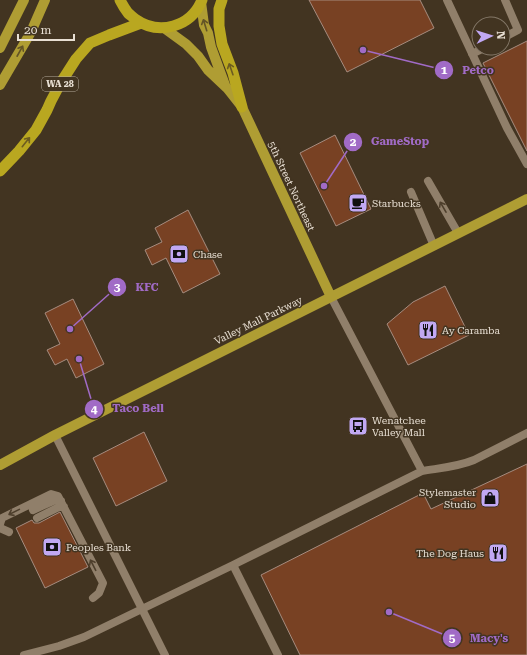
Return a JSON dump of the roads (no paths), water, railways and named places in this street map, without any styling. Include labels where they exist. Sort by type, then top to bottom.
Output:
[{"type":"highway","points":[[120,0],[128,14],[142,23],[152,27],[164,28],[175,26],[186,20],[195,12],[202,1]]},
{"type":"highway","points":[[222,0],[219,9],[219,26],[222,44],[233,73],[242,107]]},
{"type":"highway","name":"WA 28","points":[[0,171],[36,130],[60,84],[76,59],[90,43],[142,23]]},
{"type":"main road","points":[[0,48],[24,0]]},
{"type":"main road","points":[[0,84],[30,32],[46,0]]},
{"type":"main road","name":"5th Street Northeast","points":[[202,1],[204,25],[227,88]]},
{"type":"main road","name":"5th Street Northeast","points":[[164,28],[186,44],[198,56],[208,70],[227,88],[242,107],[331,297]]},
{"type":"main road","name":"Valley Mall Parkway","points":[[0,465],[55,435],[527,198]]},
{"type":"lane","points":[[447,0],[471,52]]},
{"type":"lane","points":[[504,0],[518,30],[511,34]]},
{"type":"lane","points":[[473,56],[507,128],[527,164]]},
{"type":"lane","points":[[428,181],[458,233]]},
{"type":"lane","points":[[411,192],[434,246]]},
{"type":"lane","points":[[331,297],[422,471]]},
{"type":"lane","points":[[24,655],[59,646],[84,637],[422,471],[466,463],[527,433]]},
{"type":"lane","points":[[55,435],[165,655]]},
{"type":"lane","points":[[3,527],[2,518],[51,494],[58,496],[103,583],[99,593],[93,598]]},
{"type":"lane","points":[[35,514],[59,507],[62,504]]},
{"type":"lane","points":[[233,565],[278,655]]},
{"type":"place","name":"Petco","points":[[363,50]]},
{"type":"place","name":"GameStop","points":[[324,186]]},
{"type":"place","name":"Starbucks","points":[[358,203]]},
{"type":"place","name":"Chase","points":[[179,254]]},
{"type":"place","name":"KFC","points":[[70,329]]},
{"type":"place","name":"Ay Caramba","points":[[428,330]]},
{"type":"place","name":"Taco Bell","points":[[79,359]]},
{"type":"place","name":"Wenatchee Valley Mall","points":[[358,426]]},
{"type":"place","name":"Stylemaster Studio","points":[[490,498]]},
{"type":"place","name":"Peoples Bank","points":[[52,547]]},
{"type":"place","name":"The Dog Haus","points":[[498,553]]},
{"type":"place","name":"Macy's","points":[[389,612]]}]
